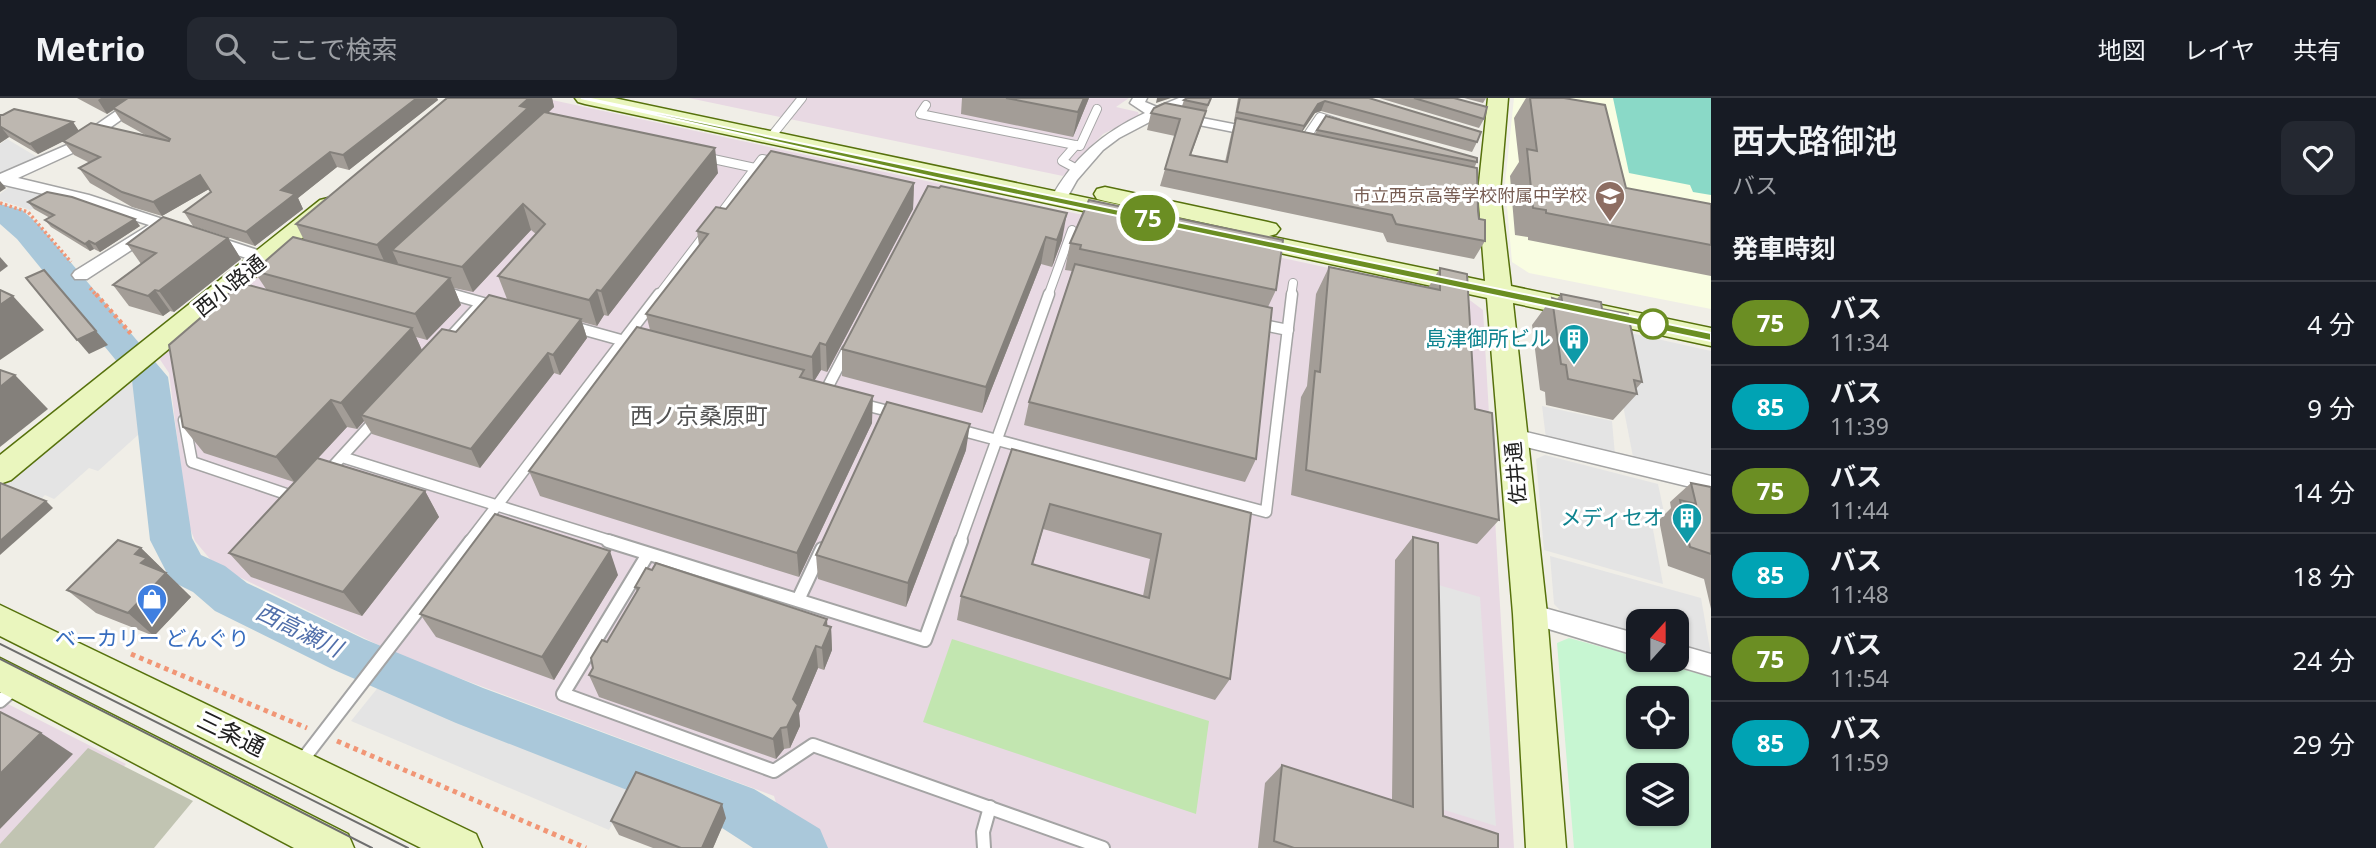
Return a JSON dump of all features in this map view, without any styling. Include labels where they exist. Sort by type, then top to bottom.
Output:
[{"type":"street","points":[[1,179],[72,148],[145,98]]},
{"type":"street","points":[[585,98],[1067,185],[1711,337]]},
{"type":"street","points":[[645,98],[775,132]]},
{"type":"street","points":[[1140,98],[1137,103],[1140,106],[1158,112],[1296,141]]},
{"type":"street","points":[[1067,185],[1108,136],[1191,98]]},
{"type":"street","name":"佐井通","points":[[1489,143],[1498,285],[1530,614],[1546,848]]},
{"type":"street","points":[[1,179],[58,191],[264,258]]},
{"type":"street","name":"西小路通","points":[[0,472],[139,354],[346,191]]},
{"type":"street","points":[[85,281],[160,223]]},
{"type":"street","points":[[1498,285],[1711,325]]},
{"type":"street","points":[[1513,437],[1711,484]]},
{"type":"street","points":[[1530,614],[1626,642]]},
{"type":"street","name":"三条通","points":[[0,620],[454,846]]},
{"type":"street","points":[[1689,659],[1711,665]]},
{"type":"street","points":[[6,687],[334,848]]},
{"type":"lane","points":[[775,132],[802,98]]},
{"type":"lane","points":[[926,105],[920,114],[1080,146],[1097,109]]},
{"type":"lane","points":[[1296,141],[1320,117],[1346,125]]},
{"type":"lane","points":[[1067,185],[1062,161],[1076,145]]},
{"type":"lane","points":[[688,153],[755,168]]},
{"type":"lane","points":[[297,767],[762,159],[788,164]]},
{"type":"lane","points":[[342,457],[925,640],[1072,230]]},
{"type":"lane","points":[[1055,278],[1068,281]]},
{"type":"lane","points":[[947,426],[1266,512],[1293,283]]},
{"type":"lane","points":[[430,289],[508,310]]},
{"type":"lane","points":[[438,351],[482,303]]},
{"type":"lane","points":[[1249,321],[1288,330]]},
{"type":"lane","points":[[561,324],[652,348]]},
{"type":"lane","points":[[824,394],[850,344]]},
{"type":"lane","points":[[811,390],[837,397]]},
{"type":"lane","points":[[849,400],[911,416]]},
{"type":"lane","points":[[294,509],[386,409]]},
{"type":"lane","points":[[880,423],[886,410]]},
{"type":"lane","points":[[183,411],[192,462],[311,491]]},
{"type":"lane","points":[[798,600],[827,537]]},
{"type":"lane","points":[[648,554],[563,694],[774,771],[813,745],[1098,847]]},
{"type":"lane","points":[[984,848],[983,832],[990,807]]},
{"type":"path","points":[[0,203],[17,206],[37,219],[139,354]]},
{"type":"shaded area","points":[[473,98],[543,98],[1467,298],[1483,310],[1514,848],[827,848],[778,809],[774,796],[403,657],[223,569],[210,559],[195,541],[188,523],[169,373],[159,358]]},
{"type":"shaded area","points":[[689,98],[1129,98],[1116,107],[1138,112],[1139,116],[1103,134],[1063,176]]},
{"type":"shaded area","name":"市立西京高等学校附属中学校","points":[[1514,98],[1711,98],[1711,309],[1529,273],[1512,262],[1505,184]]},
{"type":"shaded area","points":[[7,139],[42,160],[0,175],[0,144]]},
{"type":"shaded area","points":[[12,185],[59,196],[30,210],[0,200],[0,194]]},
{"type":"shaded area","points":[[1608,328],[1711,351],[1711,480],[1634,462]]},
{"type":"shaded area","points":[[137,377],[144,385],[149,425],[98,471],[89,468],[54,499],[45,495],[42,498],[6,484]]},
{"type":"shaded area","points":[[1542,406],[1612,421],[1615,455],[1546,439]]},
{"type":"shaded area","points":[[1545,455],[1658,484],[1665,517],[1650,513],[1663,584],[1544,550],[1536,459]]},
{"type":"shaded area","points":[[1550,556],[1701,598],[1711,655],[1689,649],[1689,609],[1626,609],[1626,632],[1566,616],[1554,604]]},
{"type":"shaded area","points":[[1421,580],[1480,597],[1496,826],[1422,803]]},
{"type":"shaded area","points":[[380,685],[634,779],[609,830],[351,721]]},
{"type":"shaded area","points":[[0,700],[126,764],[51,848],[0,848]]},
{"type":"shaded area","points":[[88,748],[193,801],[154,848],[0,848],[0,844]]},
{"type":"green space","points":[[1613,98],[1711,98],[1711,195],[1693,192],[1690,185],[1629,173]]},
{"type":"green space","points":[[1569,638],[1626,654],[1626,672],[1689,671],[1711,677],[1711,848],[1574,848],[1557,643]]},
{"type":"green space","points":[[952,639],[1209,721],[1196,814],[923,722]]},
{"type":"building","points":[[128,98],[417,98],[343,155],[330,152],[281,190],[295,194],[246,232],[184,212],[211,192],[200,175],[153,202],[122,192],[79,168],[100,157],[63,141],[91,123],[169,141],[170,139],[113,108]]},
{"type":"building","points":[[447,98],[529,98],[520,106],[528,108],[377,245],[296,224]]},
{"type":"building","points":[[1006,98],[1084,98],[1078,112]]},
{"type":"building","points":[[1211,98],[1208,105],[1184,100]]},
{"type":"building","points":[[1240,98],[1369,98],[1481,132],[1477,142],[1325,101],[1318,104],[1304,126],[1237,112]]},
{"type":"building","points":[[1414,98],[1454,98],[1487,107],[1484,119]]},
{"type":"building","points":[[1530,98],[1564,98],[1605,105],[1626,188],[1711,204],[1711,245],[1546,213],[1546,210],[1533,208],[1527,149],[1537,151]]},
{"type":"building","points":[[1165,103],[1206,111],[1190,155],[1227,162],[1236,118],[1477,168],[1478,211],[1479,219],[1485,220],[1485,241],[1396,224],[1392,215],[1165,169],[1180,119],[1151,113],[1154,108]]},
{"type":"building","points":[[14,109],[73,122],[30,144],[0,128],[0,115]]},
{"type":"building","points":[[544,112],[715,148],[601,291],[597,290],[589,300],[498,276],[545,224],[523,204],[462,267],[392,250]]},
{"type":"building","points":[[1326,116],[1477,158],[1477,162],[1317,130]]},
{"type":"building","points":[[771,151],[914,183],[826,345],[820,343],[812,357],[646,314],[708,234],[697,231],[716,207],[726,209]]},
{"type":"building","points":[[928,186],[941,186],[1067,213],[1057,240],[1046,237],[986,387],[842,349]]},
{"type":"building","points":[[47,192],[72,197],[135,219],[95,244],[89,241],[85,244],[45,220],[54,215],[28,202]]},
{"type":"building","points":[[1089,200],[1283,240],[1276,290],[1080,249],[1081,245],[1070,243]]},
{"type":"building","points":[[163,217],[228,238],[159,291],[155,290],[148,296],[113,285],[156,253],[127,244]]},
{"type":"building","points":[[293,237],[450,278],[415,314],[254,271]]},
{"type":"building","points":[[1075,264],[1272,308],[1256,459],[1029,402]]},
{"type":"building","points":[[1329,267],[1440,290],[1440,268],[1467,274],[1475,409],[1492,413],[1499,520],[1306,470],[1315,371],[1320,372]]},
{"type":"building","points":[[44,270],[96,331],[77,340],[26,278]]},
{"type":"building","points":[[241,283],[412,328],[341,403],[331,400],[276,457],[183,427],[169,345]]},
{"type":"building","points":[[0,290],[13,296],[0,305]]},
{"type":"building","points":[[1561,294],[1601,302],[1602,309],[1628,314],[1642,382],[1634,380],[1637,394],[1568,379],[1566,365],[1561,364],[1552,298],[1562,301]]},
{"type":"building","points":[[489,295],[581,319],[553,355],[548,353],[471,449],[361,415],[442,329],[456,332]]},
{"type":"building","points":[[637,327],[804,370],[800,377],[873,396],[797,553],[529,471]]},
{"type":"building","points":[[0,370],[15,375],[0,387]]},
{"type":"building","points":[[887,402],[970,424],[908,583],[816,555]]},
{"type":"building","points":[[1012,449],[1251,513],[1230,679],[961,596]],"holes":[[[1050,504],[1161,534],[1149,598],[1032,564]]]},
{"type":"building","points":[[317,458],[425,491],[343,592],[229,553]]},
{"type":"building","points":[[0,483],[46,501],[0,541]]},
{"type":"building","points":[[1691,483],[1711,487],[1711,554],[1690,547],[1680,500],[1696,504]]},
{"type":"building","points":[[495,514],[610,551],[542,657],[420,614]]},
{"type":"building","points":[[1413,537],[1438,543],[1443,816],[1498,834],[1498,848],[1294,848],[1274,841],[1282,765],[1413,807]]},
{"type":"building","points":[[118,540],[141,548],[135,554],[147,558],[141,563],[166,573],[128,613],[67,590]]},
{"type":"building","points":[[656,563],[827,619],[824,625],[831,627],[822,648],[816,646],[793,699],[798,705],[787,727],[781,728],[773,739],[589,675],[593,668],[591,658],[602,640],[607,642],[639,588],[635,587],[646,568],[652,570]]},
{"type":"building","points":[[0,712],[41,733],[0,774]]},
{"type":"building","points":[[636,772],[722,804],[702,848],[681,848],[611,821]]},
{"type":"waterway","name":"西高瀬川","points":[[0,214],[11,217],[28,232],[150,377],[171,540],[186,568],[209,579],[231,597],[348,654],[473,707],[736,807],[801,848]]},
{"type":"tram line","points":[[0,644],[408,848]]},
{"type":"tram line","points":[[0,659],[372,848]]},
{"type":"bus line","name":"75","points":[[586,98],[937,175],[1711,337]]},
{"type":"place","name":"市立西京高等学校附属中学校","points":[[1610,223]]},
{"type":"place","name":"島津御所ビル","points":[[1574,366]]},
{"type":"place","name":"メディセオ","points":[[1687,545]]},
{"type":"place","name":"ベーカリー どんぐり","points":[[152,626]]},
{"type":"district","name":"西ノ京桑原町","points":[[699,416]]}]
